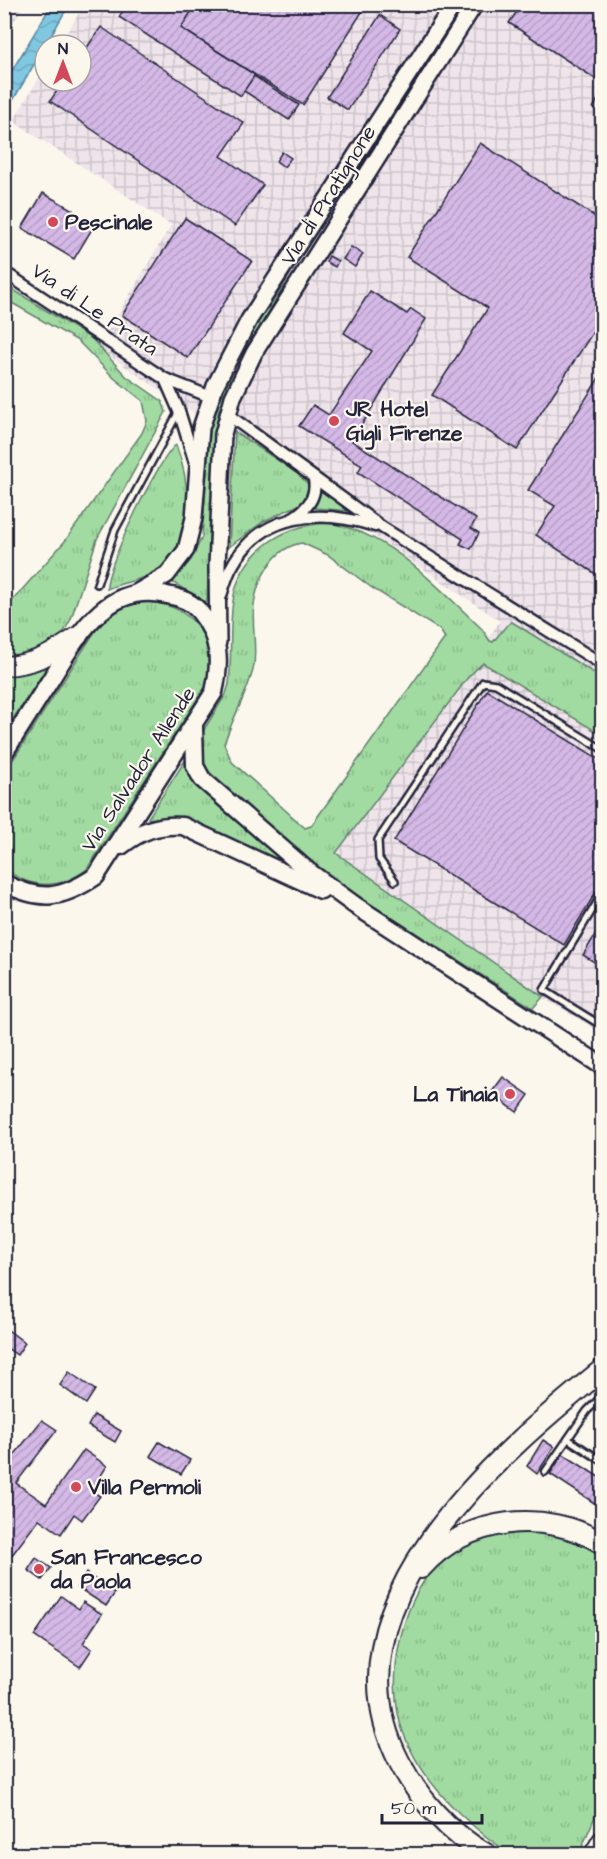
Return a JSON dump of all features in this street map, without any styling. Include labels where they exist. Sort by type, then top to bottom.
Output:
[{"type":"highway","points":[[4,666],[25,665],[49,657],[78,636]]},
{"type":"highway","points":[[486,1854],[457,1833],[424,1799],[409,1780],[388,1738],[379,1690],[383,1638],[402,1591],[426,1546],[480,1480],[548,1415],[603,1370]]},
{"type":"highway","points":[[402,1591],[440,1550],[456,1539],[488,1527],[519,1522],[541,1522],[582,1532],[603,1543]]},
{"type":"highway","points":[[596,1854],[603,1842]]},
{"type":"highway","points":[[596,1854],[603,1847]]},
{"type":"main road","name":"Via di Pratignone","points":[[211,397],[249,320],[454,4]]},
{"type":"main road","name":"Via di Pratignone","points":[[228,414],[254,353],[475,4]]},
{"type":"main road","name":"Via Salvador Allende","points":[[4,753],[93,616],[112,602],[133,594],[167,575],[186,550],[194,518],[201,428],[211,397]]},
{"type":"main road","name":"Via Salvador Allende","points":[[4,894],[52,896],[75,891],[96,876],[113,853],[214,692],[220,669],[216,608],[223,445],[228,414]]},
{"type":"main road","name":"Via Salvador Allende","points":[[133,594],[158,592],[179,597],[197,608],[208,623],[218,647]]},
{"type":"main road","points":[[194,726],[195,766],[202,779],[308,871],[356,906],[603,1066]]},
{"type":"main road","points":[[113,853],[132,837],[147,830],[165,825],[183,826],[356,906]]},
{"type":"main road","name":"Via Salvador Allende","points":[[4,883],[26,894]]},
{"type":"street","name":"Via di Le Prata","points":[[4,272],[165,379],[211,397]]},
{"type":"street","name":"Via di Le Prata","points":[[165,379],[179,411],[197,472]]},
{"type":"street","points":[[228,414],[383,528],[603,664]]},
{"type":"street","points":[[216,608],[231,568],[244,551],[266,531],[291,519],[310,503],[315,487],[314,479]]},
{"type":"street","points":[[291,519],[329,515],[352,518],[383,528]]},
{"type":"lane","points":[[97,584],[115,530],[179,411]]},
{"type":"lane","points":[[396,881],[379,859],[378,840],[483,682],[496,684],[603,749]]},
{"type":"lane","points":[[603,894],[544,990],[603,1026]]},
{"type":"lane","points":[[545,1472],[587,1412],[603,1396]]},
{"type":"lane","points":[[568,1439],[603,1461]]},
{"type":"shaded area","points":[[4,5],[24,5],[5,36]]},
{"type":"shaded area","points":[[84,5],[602,5],[602,1033],[535,993],[336,853],[500,621],[98,348],[171,225],[13,121],[33,88],[33,93],[93,93],[93,33],[66,33]]},
{"type":"green space","points":[[436,44],[439,46],[296,264],[244,355],[241,354],[270,299]]},
{"type":"green space","points":[[4,284],[92,339],[126,376],[162,401],[166,412],[97,539],[71,619],[61,637],[47,648],[30,655],[5,658],[5,609],[65,541],[142,433],[147,421],[143,401],[114,378],[78,341],[5,299]]},
{"type":"green space","points":[[233,370],[236,372],[219,410],[215,431],[207,602],[205,602],[172,582],[191,560],[202,537],[210,430],[218,403]]},
{"type":"green space","points":[[235,432],[297,473],[309,485],[303,503],[264,521],[229,547]]},
{"type":"green space","points":[[176,445],[185,479],[187,498],[183,533],[176,549],[166,563],[151,574],[107,589],[114,560],[134,514],[158,469]]},
{"type":"green space","points":[[321,491],[349,510],[350,511],[314,508]]},
{"type":"green space","points":[[328,523],[351,528],[392,550],[412,564],[448,596],[482,629],[490,641],[493,642],[512,622],[602,678],[602,735],[483,663],[469,676],[336,853],[543,997],[533,1008],[322,873],[203,769],[200,736],[226,694],[229,684],[232,611],[237,584],[244,569],[266,545],[294,529]],"holes":[[[302,543],[328,555],[372,588],[440,630],[445,638],[311,826],[305,828],[232,762],[224,744],[253,670],[254,605],[263,575],[275,558],[292,546]]]},
{"type":"green space","points":[[141,602],[174,608],[197,626],[204,638],[208,653],[209,669],[206,686],[87,869],[77,876],[56,883],[35,883],[25,880],[5,868],[4,774],[99,625],[123,607]]},
{"type":"green space","points":[[49,665],[4,732],[4,673]]},
{"type":"green space","points":[[188,756],[308,876],[148,818]]},
{"type":"green space","points":[[520,1531],[563,1536],[583,1543],[602,1554],[602,1800],[579,1854],[538,1856],[515,1854],[501,1848],[486,1837],[451,1805],[427,1776],[413,1755],[403,1732],[398,1711],[395,1687],[396,1662],[401,1637],[418,1591],[431,1571],[455,1550],[491,1536]]},
{"type":"water","points":[[52,4],[69,5],[53,33],[35,33]]},
{"type":"water","points":[[33,36],[33,66],[5,114],[5,82]]},
{"type":"building","points":[[127,4],[187,4],[194,9],[181,28],[255,75],[241,96],[119,17]]},
{"type":"building","points":[[196,4],[367,4],[303,105],[181,28]]},
{"type":"building","points":[[522,4],[544,7],[546,4],[602,4],[602,83],[509,23]]},
{"type":"building","points":[[380,15],[400,29],[348,110],[327,97]]},
{"type":"building","points":[[101,27],[244,123],[221,156],[263,185],[235,226],[50,101],[56,93],[93,93],[93,39]]},
{"type":"building","points":[[254,76],[299,105],[289,120],[244,91]]},
{"type":"building","points":[[602,92],[602,114],[593,108]]},
{"type":"building","points":[[480,143],[602,221],[602,318],[517,450],[432,395],[488,308],[407,257]]},
{"type":"building","points":[[282,152],[291,158],[284,167],[276,161]]},
{"type":"building","name":"Pescinale","points":[[43,193],[73,210],[70,215],[92,229],[74,259],[22,228]]},
{"type":"building","points":[[185,218],[252,261],[188,358],[122,315]]},
{"type":"building","points":[[351,247],[363,254],[355,267],[343,259]]},
{"type":"building","points":[[329,256],[338,261],[335,267],[326,262]]},
{"type":"building","name":"JR Hotel Gigli Firenze","points":[[370,291],[407,314],[411,309],[426,319],[352,441],[476,519],[471,528],[479,533],[471,549],[460,544],[463,539],[358,472],[362,465],[299,426],[313,405],[329,415],[372,351],[344,333]]},
{"type":"building","points":[[602,373],[602,578],[536,535],[555,506],[528,490]]},
{"type":"building","points":[[487,690],[602,761],[602,882],[564,945],[394,841]]},
{"type":"building","points":[[602,924],[602,967],[583,955]]},
{"type":"building","name":"La Tinaia","points":[[503,1077],[529,1095],[517,1112],[491,1093]]},
{"type":"building","points":[[8,1330],[25,1343],[17,1355],[4,1346],[4,1335]]},
{"type":"building","points":[[69,1372],[95,1390],[86,1404],[60,1385]]},
{"type":"building","points":[[94,1415],[121,1431],[115,1442],[88,1426]]},
{"type":"building","name":"Villa Permoli","points":[[42,1420],[57,1430],[16,1483],[46,1504],[84,1450],[107,1466],[91,1491],[100,1496],[82,1520],[74,1514],[61,1534],[39,1519],[9,1559],[4,1556],[4,1468]]},
{"type":"building","points":[[543,1440],[554,1447],[537,1474],[527,1466]]},
{"type":"building","points":[[159,1442],[190,1460],[181,1474],[150,1456]]},
{"type":"building","points":[[563,1454],[602,1479],[602,1508],[550,1474]]},
{"type":"building","name":"San Francesco da Paola","points":[[36,1558],[51,1568],[42,1580],[28,1570]]},
{"type":"building","points":[[86,1573],[115,1593],[106,1606],[77,1587]]},
{"type":"building","points":[[61,1596],[79,1609],[83,1602],[102,1614],[83,1643],[92,1649],[80,1667],[34,1636]]},
{"type":"place","name":"Pescinale","points":[[53,222]]},
{"type":"place","name":"JR Hotel Gigli Firenze","points":[[334,421]]},
{"type":"place","name":"La Tinaia","points":[[510,1094]]},
{"type":"place","name":"Villa Permoli","points":[[76,1487]]},
{"type":"place","name":"San Francesco da Paola","points":[[39,1569]]}]
